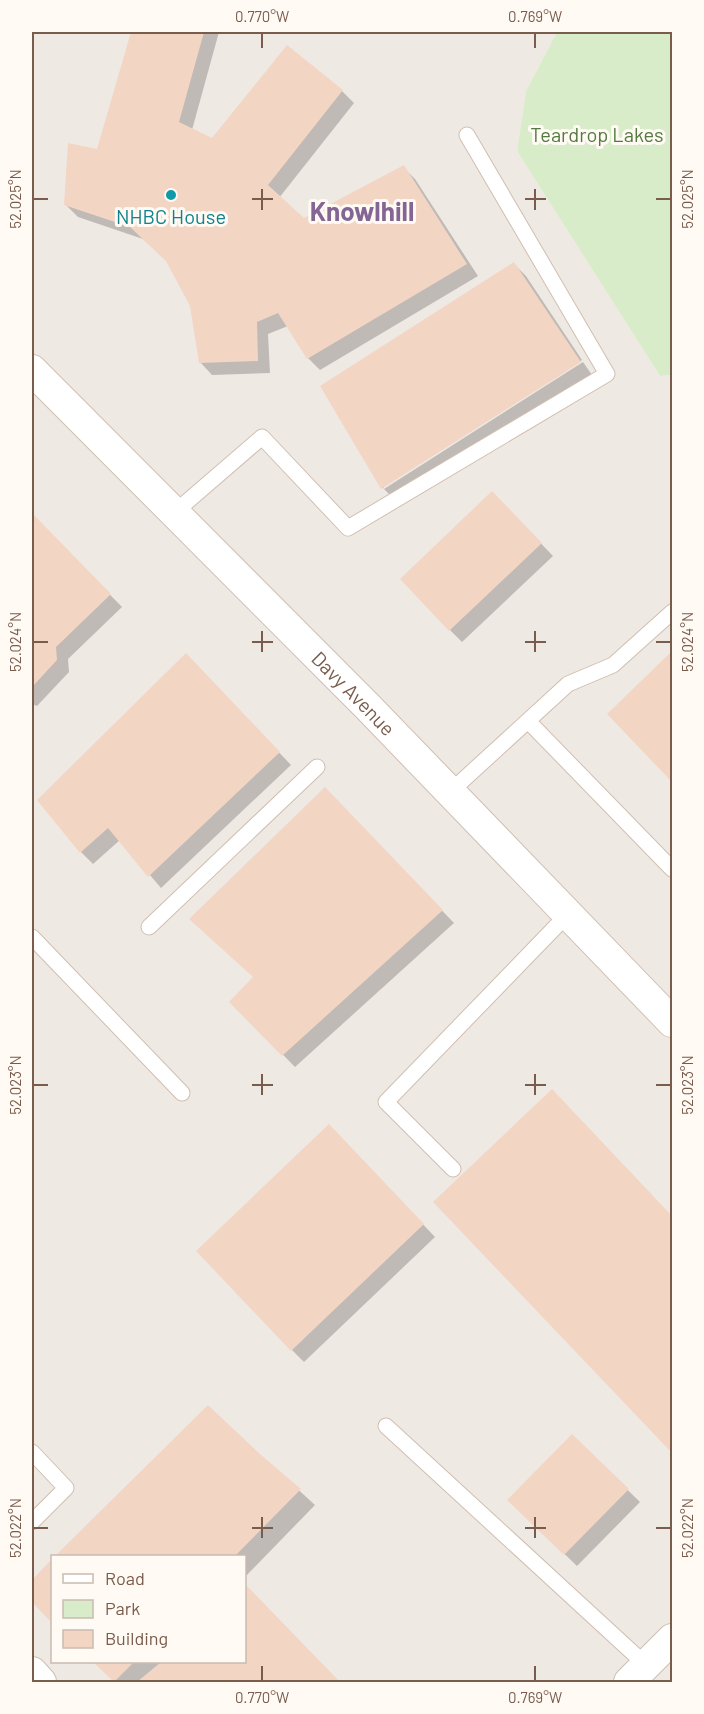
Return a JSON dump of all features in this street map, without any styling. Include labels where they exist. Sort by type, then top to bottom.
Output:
[{"type":"street","name":"Davy Avenue","points":[[32,370],[450,792],[672,1022]]},
{"type":"street","points":[[638,1674],[672,1639]]},
{"type":"street","points":[[32,1672],[41,1683]]},
{"type":"lane","points":[[174,513],[262,437],[348,528],[606,374],[467,135]]},
{"type":"lane","points":[[450,792],[568,684],[613,665],[672,612]]},
{"type":"lane","points":[[528,721],[672,869]]},
{"type":"lane","points":[[149,927],[317,767]]},
{"type":"lane","points":[[453,1169],[386,1102],[568,914]]},
{"type":"lane","points":[[32,937],[182,1093]]},
{"type":"lane","points":[[386,1426],[638,1674]]},
{"type":"lane","points":[[32,1452],[66,1488],[32,1522]]},
{"type":"shaded area","points":[[32,32],[557,32],[526,91],[517,151],[660,376],[672,375],[672,1682],[32,1682]]},
{"type":"green space","name":"Teardrop Lakes","points":[[557,32],[672,32],[672,375],[660,376],[517,151],[526,91]]},
{"type":"building","name":"NHBC House","points":[[131,32],[204,32],[179,122],[212,138],[287,45],[343,90],[268,185],[304,218],[404,165],[467,264],[307,359],[278,313],[257,322],[258,361],[199,363],[190,306],[166,261],[130,227],[64,205],[68,143],[97,149]]},
{"type":"building","points":[[514,262],[581,362],[381,489],[320,386]]},
{"type":"building","points":[[492,491],[542,543],[449,631],[400,579]]},
{"type":"building","points":[[32,513],[111,594],[56,647],[57,660],[32,687]]},
{"type":"building","points":[[672,651],[672,782],[607,714]]},
{"type":"building","points":[[186,653],[280,752],[148,877],[108,828],[80,853],[37,800]]},
{"type":"building","points":[[325,787],[443,910],[282,1056],[229,1002],[253,977],[189,919]]},
{"type":"building","points":[[552,1089],[672,1216],[672,1453],[433,1202]]},
{"type":"building","points":[[329,1124],[424,1224],[291,1351],[196,1251]]},
{"type":"building","points":[[208,1405],[301,1489],[236,1555],[56,1555]]},
{"type":"building","points":[[572,1434],[629,1489],[564,1555],[507,1500]]},
{"type":"building","points":[[51,1560],[51,1622],[32,1602],[32,1580]]},
{"type":"building","points":[[246,1585],[340,1682],[137,1682],[160,1663],[246,1663]]},
{"type":"building","points":[[94,1663],[133,1663],[114,1682]]},
{"type":"place","name":"NHBC House","points":[[171,195]]},
{"type":"district","name":"Knowlhill","points":[[362,210]]}]
